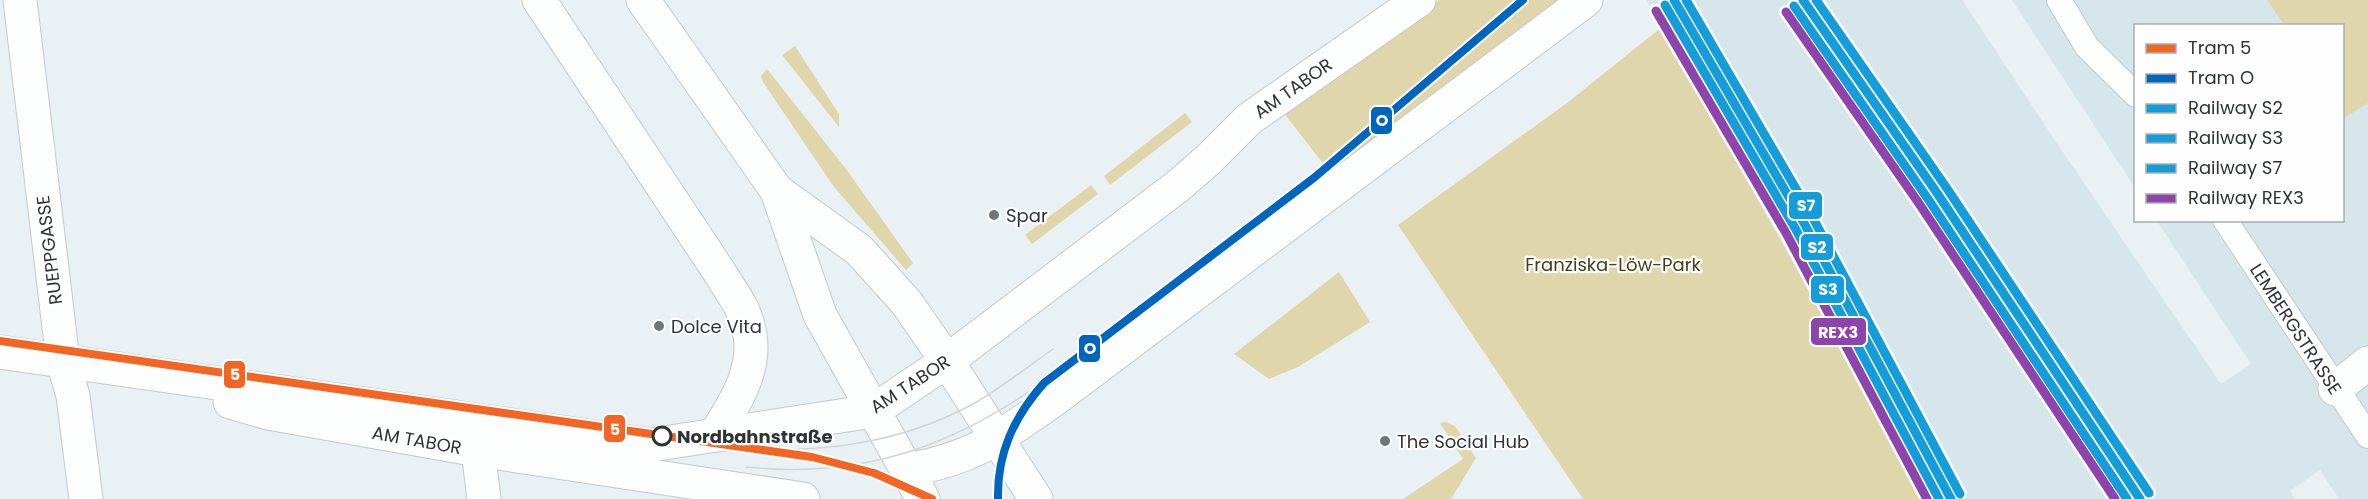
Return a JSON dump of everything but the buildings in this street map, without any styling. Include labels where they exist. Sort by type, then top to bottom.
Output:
[{"type":"street","name":"RUEPPGASSE","points":[[20,0],[63,361],[73,396],[86,499]]},
{"type":"street","points":[[538,0],[742,309],[749,329],[751,349],[748,373],[736,402],[715,435]]},
{"type":"street","points":[[643,0],[777,191],[820,315],[923,499]]},
{"type":"street","name":"AM TABOR","points":[[0,352],[651,445],[873,411],[947,361],[1178,186],[1249,119],[1419,0]]},
{"type":"street","points":[[907,470],[948,462],[996,439],[1064,392],[1586,0]]},
{"type":"street","points":[[777,191],[859,250],[906,302],[1036,499]]},
{"type":"street","points":[[2335,389],[2368,363]]},
{"type":"street","name":"AM TABOR","points":[[107,368],[176,385],[268,414],[478,450],[803,499]]},
{"type":"street","points":[[478,450],[484,499]]},
{"type":"lane","points":[[2059,0],[2087,47],[2134,93]]},
{"type":"lane","name":"LEMBERGSTRASSE","points":[[2226,222],[2368,436]]},
{"type":"shaded area","points":[[1646,0],[1962,0],[2221,384],[2251,364],[2158,222],[2344,222],[2344,24],[2134,24],[2134,186],[2012,0],[2368,0],[2368,499],[2339,499],[2320,470],[2290,491],[2295,499],[1920,499],[1793,262],[1703,103],[1701,87]]},
{"type":"green space","points":[[1439,0],[1566,0],[1333,176],[1282,111]]},
{"type":"green space","points":[[2267,0],[2368,0],[2368,103],[2344,118],[2344,24],[2283,24]]},
{"type":"green space","name":"Franziska-Löw-Park","points":[[1663,26],[1920,499],[1583,499],[1398,225],[1567,103]]},
{"type":"green space","points":[[795,46],[839,114],[839,127],[782,55]]},
{"type":"green space","points":[[767,69],[846,169],[913,263],[906,270],[834,187],[763,82],[761,76]]},
{"type":"green space","points":[[1185,113],[1192,122],[1110,185],[1104,176]]},
{"type":"green space","points":[[1091,185],[1098,194],[1032,244],[1025,235]]},
{"type":"green space","points":[[1339,272],[1370,322],[1298,367],[1269,379],[1234,354]]},
{"type":"green space","points":[[1445,422],[1455,426],[1476,458],[1451,499],[1403,499],[1463,459],[1440,423]]},
{"type":"tram line","name":"O","points":[[998,499],[998,482],[1009,437],[1024,409],[1044,383],[1315,177],[1523,0]]},
{"type":"tram line","name":"5","points":[[0,341],[812,457],[874,473],[932,499]]},
{"type":"tram line","points":[[745,448],[833,447],[862,443],[919,428],[973,404],[1053,349]]},
{"type":"tram line","points":[[746,467],[792,469],[835,467],[876,461],[916,449],[954,434],[991,415],[1065,366]]},
{"type":"rail line","name":"S2","points":[[1674,0],[1804,223],[1951,499]]},
{"type":"rail line","name":"S7","points":[[1686,0],[1813,218],[1960,494]]},
{"type":"rail line","name":"S2","points":[[1803,0],[1937,193],[2140,499]]},
{"type":"rail line","name":"S7","points":[[1816,0],[1946,187],[2149,493]]},
{"type":"rail line","name":"S3","points":[[1665,5],[1795,228],[1939,499]]},
{"type":"rail line","name":"S3","points":[[1794,6],[1928,199],[2127,499]]},
{"type":"rail line","name":"REX3","points":[[1656,11],[1786,233],[1927,499]]},
{"type":"rail line","name":"REX3","points":[[1786,12],[1920,205],[2115,499]]},
{"type":"place","name":"Spar","points":[[994,215]]},
{"type":"place","name":"Dolce Vita","points":[[659,326]]},
{"type":"place","name":"Nordbahnstraße","points":[[662,436]]},
{"type":"place","name":"The Social Hub","points":[[1385,441]]}]
